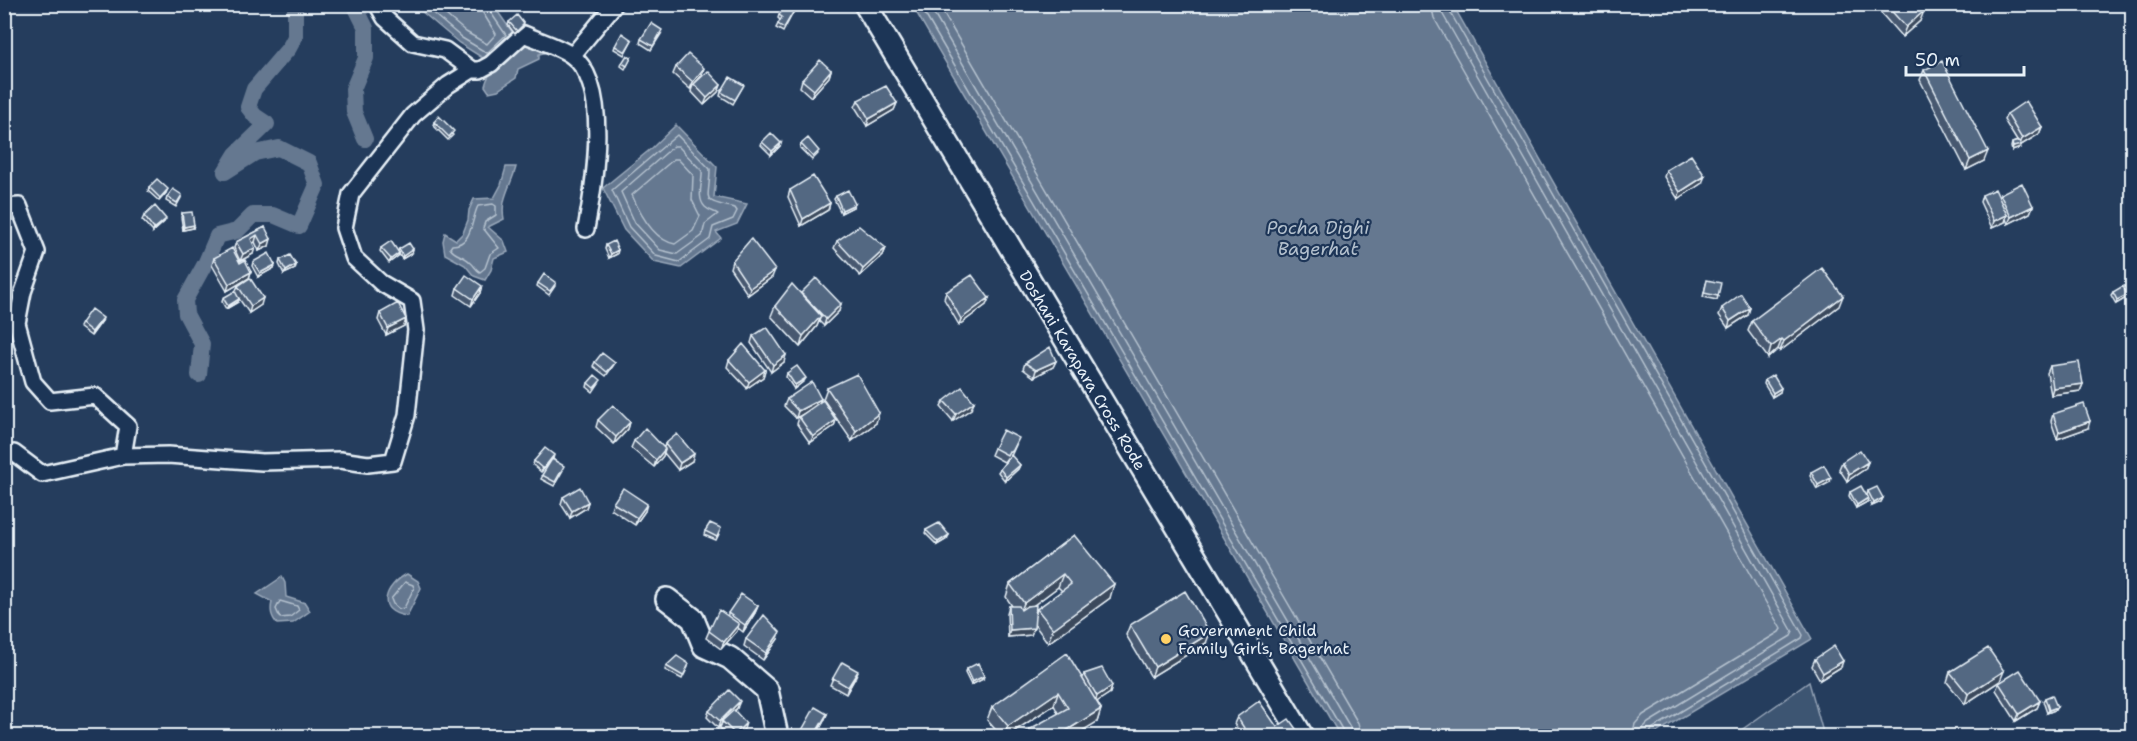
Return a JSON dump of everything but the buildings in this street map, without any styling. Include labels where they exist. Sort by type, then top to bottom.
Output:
[{"type":"street","points":[[377,4],[385,18],[413,43],[445,50],[472,70]]},
{"type":"street","points":[[572,56],[615,4]]},
{"type":"street","name":"Doshani Karapara Cross Rode","points":[[865,4],[1302,736]]},
{"type":"street","points":[[4,455],[14,453],[42,474],[123,456],[168,455],[262,462],[340,460],[368,464],[393,461],[407,415],[416,330],[412,301],[381,283],[354,258],[344,228],[351,194],[413,115],[448,85],[472,70],[480,70],[491,64],[524,34],[572,56],[588,76],[596,116],[597,143],[586,229]]},
{"type":"street","points":[[4,207],[19,206],[37,252],[23,292],[17,323],[33,382],[50,401],[95,396],[128,426],[123,456]]},
{"type":"street","points":[[667,598],[693,619],[704,646],[730,658],[767,690],[777,736]]},
{"type":"shaded area","points":[[1809,682],[1824,736],[1733,736]]},
{"type":"water","points":[[414,5],[493,5],[515,36],[489,62],[459,43]]},
{"type":"water","name":"Pocha Dighi Bagerhat","points":[[912,5],[1453,5],[1812,639],[1651,736],[1340,736]]},
{"type":"water","points":[[526,42],[544,53],[539,54],[539,59],[518,69],[516,78],[498,90],[489,92],[485,86],[491,72],[501,61]]},
{"type":"water","points":[[676,125],[717,167],[714,197],[747,204],[737,224],[716,232],[721,238],[681,268],[654,262],[624,230],[603,188]]},
{"type":"water","points":[[506,167],[516,167],[503,205],[504,219],[488,227],[504,241],[508,252],[494,258],[485,280],[474,276],[465,265],[445,254],[443,241],[445,233],[456,240],[463,233],[474,199],[494,198],[501,185]]},
{"type":"water","points":[[407,574],[418,581],[421,588],[407,616],[390,609],[386,598],[393,585]]},
{"type":"water","points":[[282,577],[286,597],[305,603],[310,611],[293,623],[277,624],[271,613],[272,602],[257,594]]},
{"type":"waterway","points":[[199,375],[202,344],[186,314],[185,300],[217,236],[237,231],[253,215],[273,215],[299,226],[317,185],[309,163],[279,148],[255,153],[225,172],[236,154],[267,124],[255,116],[248,107],[254,89],[289,48],[295,37],[295,4]]},
{"type":"waterway","points":[[354,4],[366,28],[366,58],[353,89],[354,112],[365,139]]},
{"type":"place","name":"Government Child Family Girls, Bagerhat","points":[[1166,639]]}]
